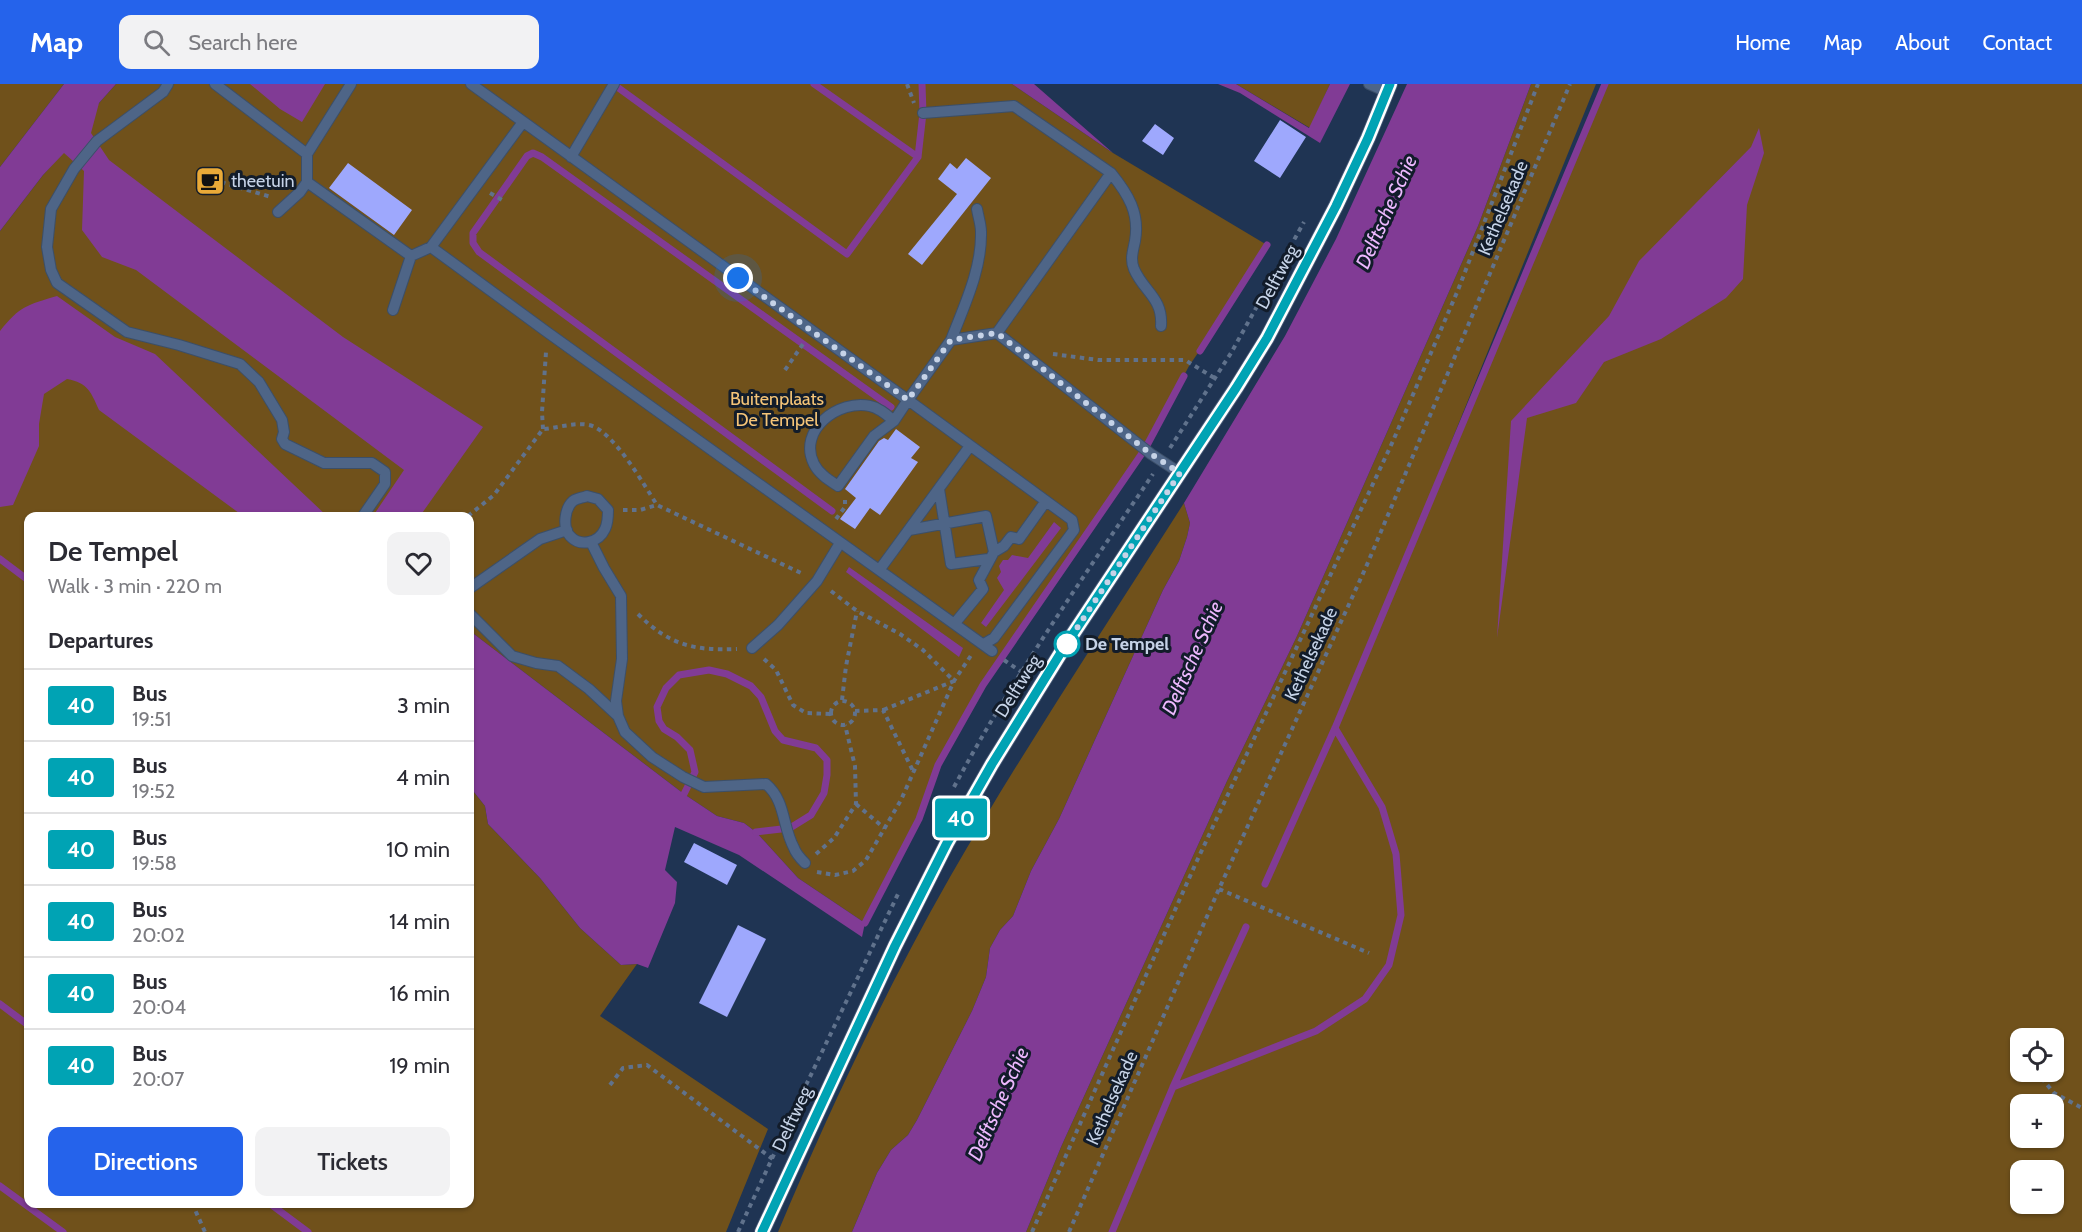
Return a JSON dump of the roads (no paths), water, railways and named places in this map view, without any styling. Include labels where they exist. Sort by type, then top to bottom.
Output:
[{"type":"street","name":"Delftweg","points":[[762,1232],[895,946],[947,843],[992,764],[1065,646],[1235,390],[1288,299],[1336,206],[1389,88]]},
{"type":"lane","points":[[168,84],[163,92],[97,141],[74,169],[51,209],[47,247],[51,270],[57,284],[127,332],[240,364],[259,382],[282,420],[284,432],[282,439],[285,444],[324,463],[372,463],[385,472],[385,484],[366,512]]},
{"type":"lane","points":[[215,84],[307,154]]},
{"type":"lane","points":[[278,212],[300,192],[307,182],[307,154],[351,84]]},
{"type":"lane","points":[[431,247],[988,648],[1074,530],[1072,520],[471,84]]},
{"type":"lane","points":[[1369,84],[1389,88]]},
{"type":"lane","points":[[571,157],[612,88]]},
{"type":"lane","points":[[923,113],[1014,106],[1111,173],[1130,198],[1135,212],[1136,227],[1132,266],[1159,304],[1161,326]]},
{"type":"lane","points":[[393,310],[411,256],[431,247],[523,122]]},
{"type":"lane","points":[[951,340],[997,333],[1111,173]]},
{"type":"lane","points":[[307,182],[411,256]]},
{"type":"lane","points":[[894,421],[879,408],[857,405],[844,408],[822,420],[815,428],[809,451],[814,464],[821,474],[838,486],[874,436],[894,421],[951,340],[980,254],[981,230],[976,208]]},
{"type":"lane","points":[[997,333],[1151,454],[1180,473]]},
{"type":"lane","points":[[880,569],[970,446]]},
{"type":"lane","points":[[939,489],[951,564],[991,555],[1004,546],[1011,537],[1019,539],[1046,501]]},
{"type":"lane","points":[[587,496],[598,499],[608,510],[605,530],[591,542],[581,543],[570,537],[567,530],[568,507],[575,499],[587,496]]},
{"type":"lane","points":[[909,530],[986,516],[991,555],[979,580],[983,589],[955,623]]},
{"type":"lane","points":[[474,585],[540,539],[567,530]]},
{"type":"lane","points":[[591,542],[621,596],[622,659],[616,701],[618,716],[625,732],[652,757],[682,777],[704,787],[766,784],[774,790],[780,800],[794,850],[805,863]]},
{"type":"lane","points":[[752,648],[778,625],[817,581],[840,543]]},
{"type":"lane","points":[[474,618],[513,656],[536,663],[558,666],[589,688],[618,716]]},
{"type":"water","points":[[64,84],[116,84],[99,103],[91,133],[109,160],[343,337],[483,427],[423,512],[376,512],[404,470],[136,270],[102,257],[82,230],[84,171],[64,153],[43,175],[0,231],[0,167]]},
{"type":"water","points":[[250,84],[325,84],[302,122],[280,109]]},
{"type":"water","points":[[1012,84],[1034,84],[1113,153]]},
{"type":"water","points":[[1218,84],[1236,84],[1309,128],[1330,84],[1350,84],[1320,143],[1240,93]]},
{"type":"water","name":"Delftsche Schie","points":[[1407,84],[1531,84],[1478,226],[1297,636],[1227,781],[1061,1147],[1026,1232],[852,1232],[877,1173],[891,1150],[908,1135],[917,1120],[972,1011],[986,977],[990,948],[1000,930],[1013,916],[1031,871],[1059,819],[1163,590],[1179,561],[1190,523],[1184,503],[1285,336],[1336,239]]},
{"type":"water","points":[[1759,128],[1764,153],[1747,205],[1743,279],[1726,298],[1661,339],[1604,362],[1576,403],[1527,418],[1497,638],[1511,421],[1609,316],[1639,261],[1751,147]]},
{"type":"water","points":[[57,296],[115,337],[155,354],[323,512],[238,512],[99,410],[91,393],[84,386],[67,379],[44,394],[39,424],[39,446],[13,505],[0,507],[0,331],[19,311]]},
{"type":"water","points":[[1054,522],[1061,528],[986,627],[981,623],[1004,590],[997,578],[1001,572],[999,566],[1003,560],[1008,560],[1012,555],[1028,558]]},
{"type":"water","points":[[849,567],[963,648],[959,657],[846,572]]},
{"type":"water","points":[[474,634],[684,794],[717,816],[744,823],[756,832],[798,878],[865,923],[862,937],[739,855],[675,827],[665,870],[677,882],[675,903],[648,968],[637,964],[621,965],[580,928],[540,878],[488,824],[485,806],[474,792]]},
{"type":"waterway","points":[[613,84],[847,254],[918,157],[923,113],[922,84]]},
{"type":"waterway","points":[[814,84],[918,157]]},
{"type":"waterway","points":[[1265,884],[1335,728],[1605,84]]},
{"type":"waterway","points":[[832,511],[479,252],[473,243],[473,233],[527,156],[533,153],[542,157],[891,407]]},
{"type":"waterway","points":[[1200,351],[1267,245]]},
{"type":"waterway","points":[[865,923],[919,819],[938,765],[983,685],[1145,449],[1184,376]]},
{"type":"waterway","points":[[0,559],[24,577]]},
{"type":"waterway","points":[[684,794],[695,772],[690,750],[677,737],[664,729],[659,721],[657,707],[666,688],[679,675],[709,670],[727,674],[751,686],[761,697],[775,731],[783,740],[816,748],[827,760],[824,793],[811,815],[790,828],[756,832]]},
{"type":"waterway","points":[[1173,1087],[1316,1031],[1365,999],[1389,965],[1401,915],[1396,854],[1382,807],[1335,728]]},
{"type":"waterway","points":[[1112,1232],[1173,1087],[1246,927]]},
{"type":"waterway","points":[[0,1004],[24,1022]]},
{"type":"waterway","points":[[0,1186],[24,1204]]},
{"type":"waterway","points":[[30,1208],[63,1232]]},
{"type":"waterway","points":[[276,1208],[308,1232]]},
{"type":"place","name":"theetuin","points":[[210,181]]},
{"type":"place","name":"De Tempel","points":[[1067,644]]},
{"type":"park label","name":"Buitenplaats De Tempel","points":[[777,409]]}]
